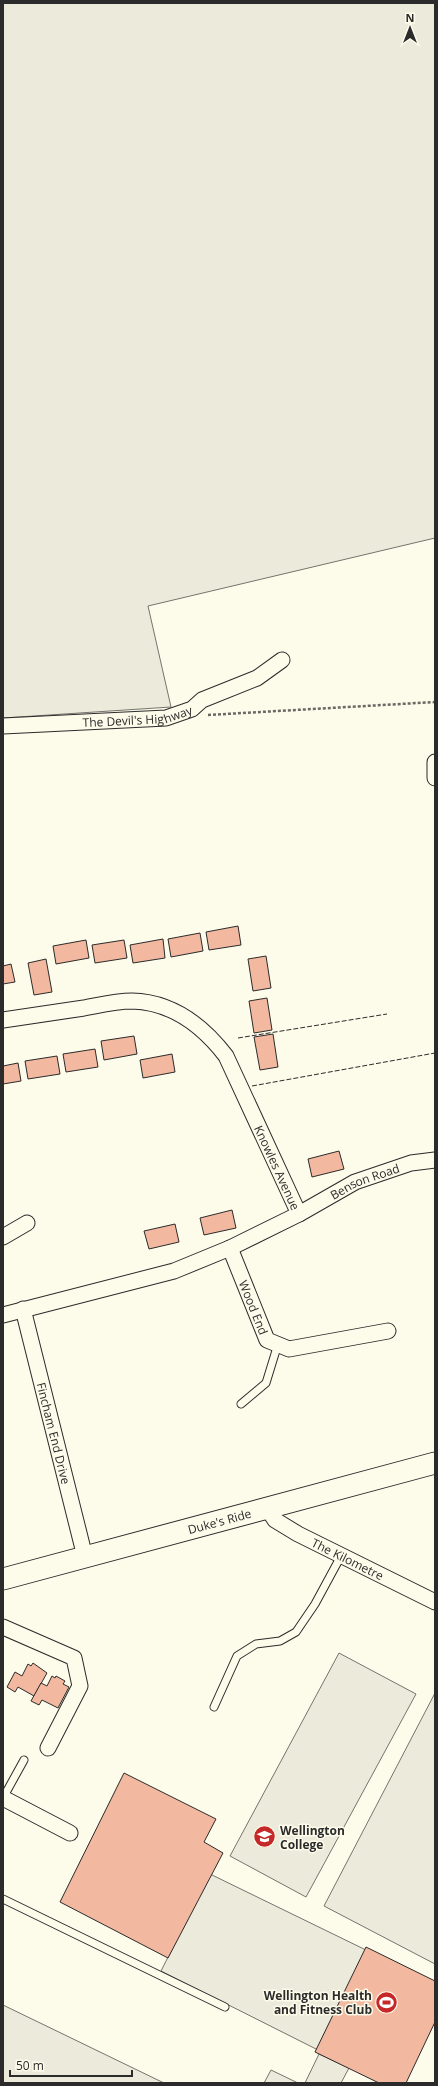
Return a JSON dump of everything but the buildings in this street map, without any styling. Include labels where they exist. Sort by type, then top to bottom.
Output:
[{"type":"main road","name":"Duke's Ride","points":[[3,1579],[435,1463]]},
{"type":"street","name":"The Devil's Highway","points":[[3,726],[166,718],[192,709],[202,700],[257,678],[282,660]]},
{"type":"street","points":[[435,762],[435,778]]},
{"type":"street","name":"Knowles Avenue","points":[[3,1020],[131,1001],[161,1006],[180,1014],[196,1024],[213,1039],[226,1056],[299,1214],[230,1248],[174,1271],[3,1314]]},
{"type":"street","name":"Benson Road","points":[[299,1214],[355,1182],[411,1163],[435,1160]]},
{"type":"street","points":[[3,1237],[28,1223]]},
{"type":"street","name":"Wood End","points":[[230,1248],[267,1340],[289,1348],[388,1331]]},
{"type":"street","name":"Fincham End Drive","points":[[23,1309],[85,1557]]},
{"type":"street","name":"The Kilometre","points":[[266,1508],[275,1520],[298,1534],[435,1602]]},
{"type":"street","points":[[3,1627],[74,1658],[80,1686],[48,1748]]},
{"type":"street","points":[[3,1798],[70,1833]]},
{"type":"lane","points":[[241,1404],[266,1383],[278,1344]]},
{"type":"lane","points":[[214,1707],[237,1656],[256,1644],[280,1641],[296,1632],[315,1604],[341,1556]]},
{"type":"lane","points":[[3,1798],[24,1760]]},
{"type":"lane","points":[[3,1899],[225,2007]]},
{"type":"path","points":[[192,709],[208,716],[435,702]]},
{"type":"shaded area","points":[[3,3],[435,3],[435,538],[148,606],[171,707],[3,718]]},
{"type":"shaded area","points":[[339,1653],[416,1694],[306,1897],[230,1856]]},
{"type":"shaded area","points":[[435,1693],[435,1964],[324,1906]]},
{"type":"shaded area","points":[[210,1874],[368,1951],[320,2051],[161,1971]]},
{"type":"shaded area","points":[[3,2005],[164,2083],[3,2083]]},
{"type":"shaded area","points":[[319,2054],[349,2068],[341,2083],[305,2083]]},
{"type":"shaded area","points":[[271,2070],[298,2083],[264,2083]]},
{"type":"fence","points":[[238,1038],[387,1014]]},
{"type":"fence","points":[[252,1086],[435,1053]]},
{"type":"place","name":"Wellington College","points":[[264,1837]]},
{"type":"place","name":"Wellington Health and Fitness Club","points":[[387,2002]]}]
